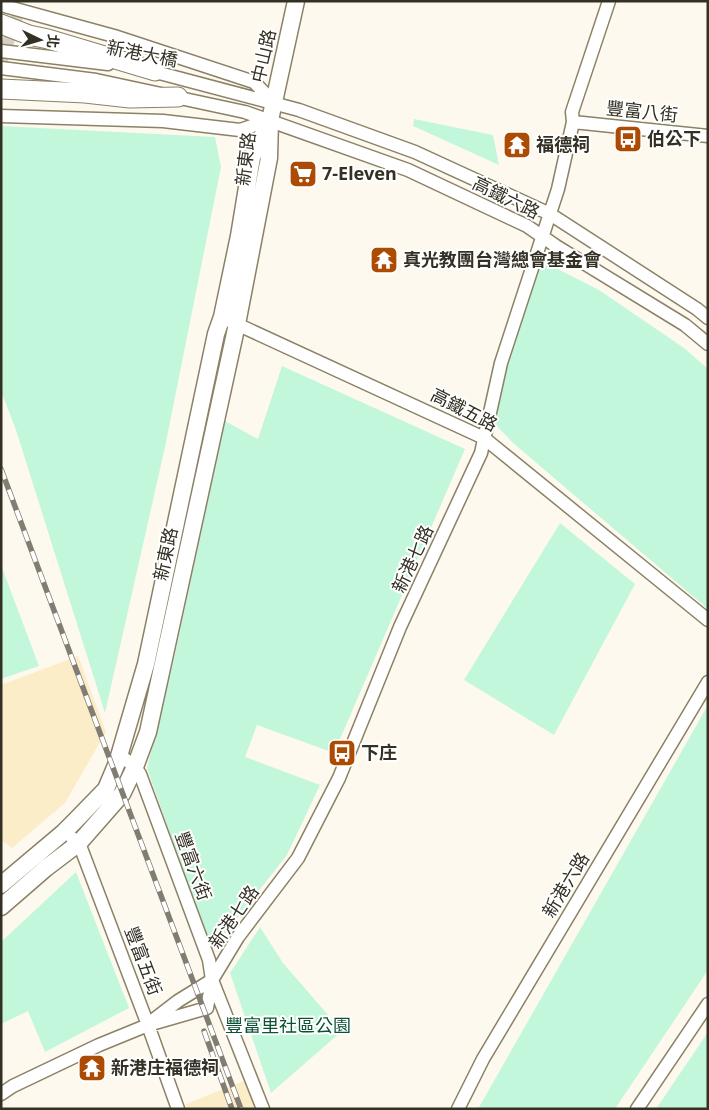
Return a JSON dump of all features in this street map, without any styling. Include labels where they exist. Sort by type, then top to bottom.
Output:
[{"type":"highway","points":[[13,18],[29,35],[155,71]]},
{"type":"highway","points":[[1,89],[130,98],[178,97]]},
{"type":"main road","name":"中山路","points":[[270,120],[296,1]]},
{"type":"main road","name":"新東路","points":[[1,884],[64,832],[106,789],[120,755],[146,664],[216,334],[222,317],[239,236],[252,157],[270,120]]},
{"type":"main road","name":"新東路","points":[[7,902],[46,868],[79,843],[122,794],[135,767],[148,732],[237,324],[269,158],[270,120]]},
{"type":"street","name":"新港七路","points":[[1,1094],[13,1086],[148,1024],[207,1008],[212,980],[238,937],[298,858],[339,778],[400,627],[481,453],[500,362],[558,189],[573,122],[572,112],[609,1]]},
{"type":"street","points":[[1,5],[13,18],[114,36],[254,82],[274,103]]},
{"type":"street","name":"新港大橋","points":[[1,51],[155,71],[274,103]]},
{"type":"street","name":"新港大橋","points":[[1,68],[96,80],[246,112],[270,120]]},
{"type":"street","name":"高鐵六路","points":[[274,103],[299,110],[416,152],[550,214],[708,318]]},
{"type":"street","points":[[1,116],[164,121],[240,130],[270,120]]},
{"type":"street","name":"高鐵六路","points":[[270,120],[408,170],[527,226],[684,325],[708,344]]},
{"type":"street","name":"豐富八街","points":[[573,122],[708,136]]},
{"type":"street","name":"高鐵五路","points":[[222,317],[484,438],[708,620]]},
{"type":"street","name":"新港六路","points":[[458,1109],[483,1058],[708,682]]},
{"type":"street","name":"豐富六街","points":[[120,755],[135,767],[140,774],[209,960],[212,980],[263,1109]]},
{"type":"street","points":[[64,832],[79,843]]},
{"type":"street","name":"豐富五街","points":[[79,843],[148,1024],[178,1109]]},
{"type":"street","points":[[1,884],[7,902]]},
{"type":"street","name":"新港七路","points":[[148,1024],[178,1001],[212,980]]},
{"type":"street","points":[[637,1109],[708,1004]]},
{"type":"shaded area","points":[[78,656],[106,732],[65,803],[12,848],[1,840],[1,685]]},
{"type":"shaded area","points":[[246,1080],[257,1109],[187,1109],[186,1104]]},
{"type":"green space","points":[[414,119],[493,135],[499,165],[413,126]]},
{"type":"green space","points":[[1,126],[215,137],[221,167],[165,447],[105,713],[16,430],[1,391]]},
{"type":"green space","points":[[542,261],[599,290],[684,348],[708,369],[708,609],[513,443],[492,421],[529,291]]},
{"type":"green space","points":[[282,366],[465,449],[334,753],[257,725],[245,757],[320,785],[287,855],[211,951],[147,768],[174,659],[225,421],[258,439]]},
{"type":"green space","points":[[560,523],[635,584],[554,735],[464,680]]},
{"type":"green space","points":[[1,565],[39,666],[1,679]]},
{"type":"green space","points":[[708,705],[708,970],[615,1109],[478,1109]]},
{"type":"green space","points":[[76,872],[129,1008],[45,1052],[28,1011],[1,1024],[1,942]]},
{"type":"green space","name":"豐富里社區公園","points":[[260,927],[283,963],[342,1031],[271,1093],[230,973]]},
{"type":"green space","points":[[708,1032],[708,1109],[656,1109]]},
{"type":"tunnel","points":[[1,62],[17,17]]},
{"type":"railway","points":[[1,469],[241,1109]]},
{"type":"railway","points":[[204,1031],[232,1109]]},
{"type":"place","name":"伯公下","points":[[628,139]]},
{"type":"place","name":"福德祠","points":[[517,145]]},
{"type":"place","name":"7-Eleven","points":[[303,174]]},
{"type":"place","name":"真光教團台灣總會基金會","points":[[384,260]]},
{"type":"place","name":"下庄","points":[[342,753]]},
{"type":"place","name":"新港庄福德祠","points":[[92,1068]]}]
